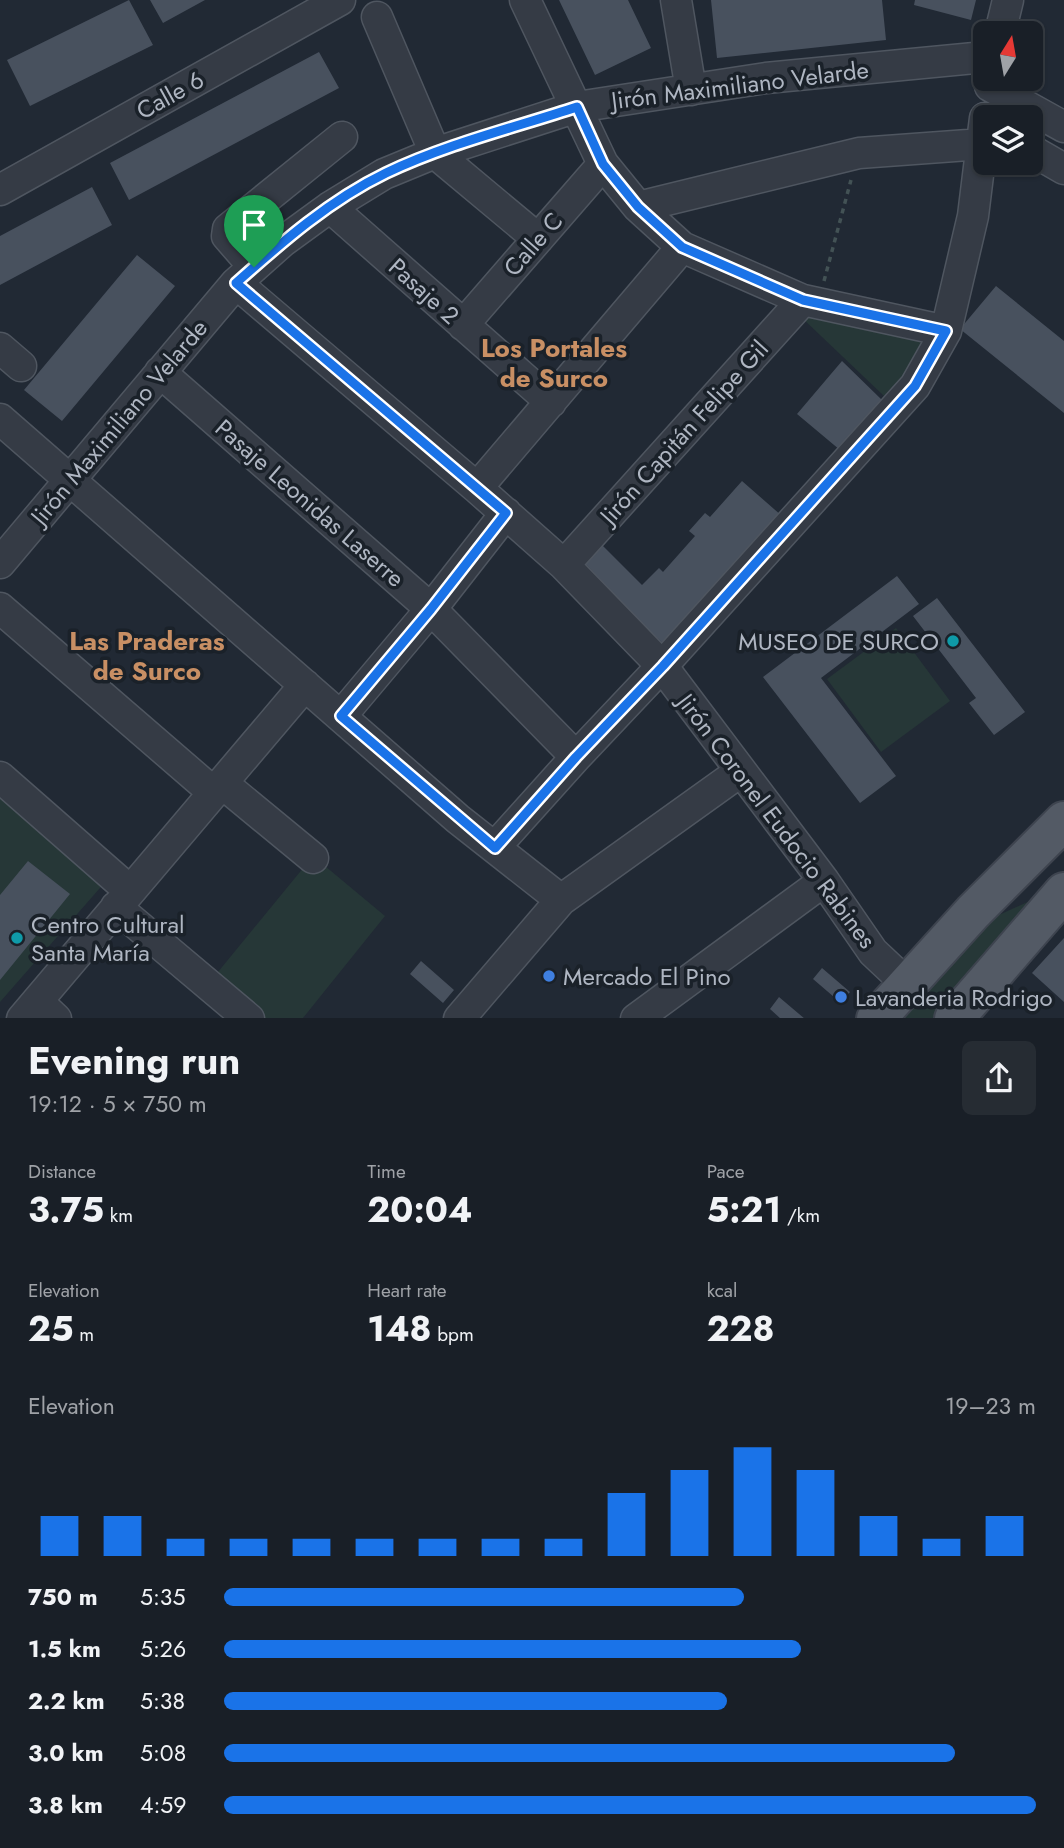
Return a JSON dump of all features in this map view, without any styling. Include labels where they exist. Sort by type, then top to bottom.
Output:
[{"type":"main road","points":[[876,1018],[973,912],[1064,821]]},
{"type":"main road","points":[[954,1018],[1064,892]]},
{"type":"street","name":"Calle 6","points":[[0,190],[340,0]]},
{"type":"street","points":[[525,0],[603,164],[638,207],[682,247],[810,302],[946,331]]},
{"type":"street","points":[[676,0],[691,90]]},
{"type":"street","points":[[1003,21],[1008,0]]},
{"type":"street","points":[[377,17],[435,153],[538,239]]},
{"type":"street","name":"Jirón Maximiliano Velarde","points":[[0,563],[245,275],[282,242],[330,207],[384,174],[435,153],[577,107],[766,78],[973,58]]},
{"type":"street","points":[[1003,91],[1064,127]]},
{"type":"street","points":[[638,207],[973,127]]},
{"type":"street","name":"Jirón Coronel Eudocio Rabines","points":[[342,137],[228,229],[227,236],[245,275],[564,565],[663,666],[824,881],[873,952],[906,984]]},
{"type":"street","points":[[1043,157],[1064,169]]},
{"type":"street","name":"Calle C","points":[[463,325],[603,164]]},
{"type":"street","points":[[495,848],[915,386],[946,331],[973,216],[978,175]]},
{"type":"street","name":"Pasaje 2","points":[[330,207],[551,402]]},
{"type":"street","points":[[477,488],[682,247]]},
{"type":"street","name":"Jirón Capitán Felipe Gil","points":[[564,565],[810,302]]},
{"type":"street","name":"Pasaje Leonidas Laserre","points":[[160,372],[431,609],[576,757]]},
{"type":"street","points":[[0,419],[341,716],[495,848],[561,900]]},
{"type":"street","points":[[341,716],[431,609],[506,513]]},
{"type":"street","points":[[0,608],[218,788],[313,858]]},
{"type":"street","points":[[38,1013],[123,899],[305,685]]},
{"type":"street","points":[[459,1018],[561,900],[741,771]]},
{"type":"street","points":[[0,777],[123,899],[249,1018]]},
{"type":"street","points":[[636,1018],[824,881]]},
{"type":"street","points":[[0,1015],[4,1018]]},
{"type":"path","points":[[810,302],[859,153]]},
{"type":"shaded area","points":[[831,314],[921,339],[913,362],[884,396],[800,316]]},
{"type":"shaded area","points":[[896,628],[950,701],[881,752],[827,679]]},
{"type":"shaded area","points":[[0,787],[107,880],[0,1002]]},
{"type":"shaded area","points":[[313,856],[385,916],[303,1018],[250,1018],[209,983]]},
{"type":"shaded area","points":[[1047,893],[936,1018],[898,1018],[977,925]]},
{"type":"building","points":[[129,0],[153,45],[30,106],[7,60]]},
{"type":"building","points":[[150,0],[205,0],[163,23]]},
{"type":"building","points":[[559,0],[628,0],[651,48],[595,75]]},
{"type":"building","points":[[711,0],[882,0],[886,40],[717,58]]},
{"type":"building","points":[[915,0],[976,0],[971,20],[914,5]]},
{"type":"building","points":[[319,52],[339,88],[129,200],[110,163]]},
{"type":"building","points":[[92,187],[112,225],[0,285],[0,236]]},
{"type":"building","points":[[137,255],[175,286],[62,421],[24,390]]},
{"type":"building","points":[[996,286],[1064,341],[1064,413],[960,329]]},
{"type":"building","points":[[842,361],[882,400],[882,408],[840,450],[797,414]]},
{"type":"building","points":[[742,481],[782,516],[666,646],[581,559],[599,542],[642,585],[659,568],[663,572],[695,536],[689,531],[705,513],[710,517]]},
{"type":"building","points":[[897,576],[919,604],[821,678],[896,776],[860,803],[763,677]]},
{"type":"building","points":[[937,598],[1025,712],[994,735],[969,703],[976,698],[913,616]]},
{"type":"building","name":"Centro Cultural Santa María","points":[[28,861],[70,894],[0,980],[0,895]]},
{"type":"building","points":[[1064,938],[1064,1002],[1032,973]]},
{"type":"building","points":[[421,961],[454,990],[443,1003],[410,974]]},
{"type":"building","points":[[822,968],[850,992],[841,1003],[813,979]]},
{"type":"building","points":[[779,997],[804,1018],[780,1018],[770,1009]]},
{"type":"place","name":"MUSEO DE SURCO","points":[[953,641]]},
{"type":"place","name":"Centro Cultural Santa María","points":[[17,938]]},
{"type":"place","name":"Mercado El Pino","points":[[549,976]]},
{"type":"place","name":"Lavanderia Rodrigo","points":[[841,997]]},
{"type":"district","name":"Los Portales de Surco","points":[[554,363]]},
{"type":"district","name":"Las Praderas de Surco","points":[[147,656]]},
{"type":"route","points":[[577,107],[603,164],[638,207],[682,247],[803,300],[946,331],[915,386],[495,848],[341,716],[431,609],[506,513],[236,283],[254,267],[282,242],[330,207],[384,174],[435,153],[577,107]]}]
